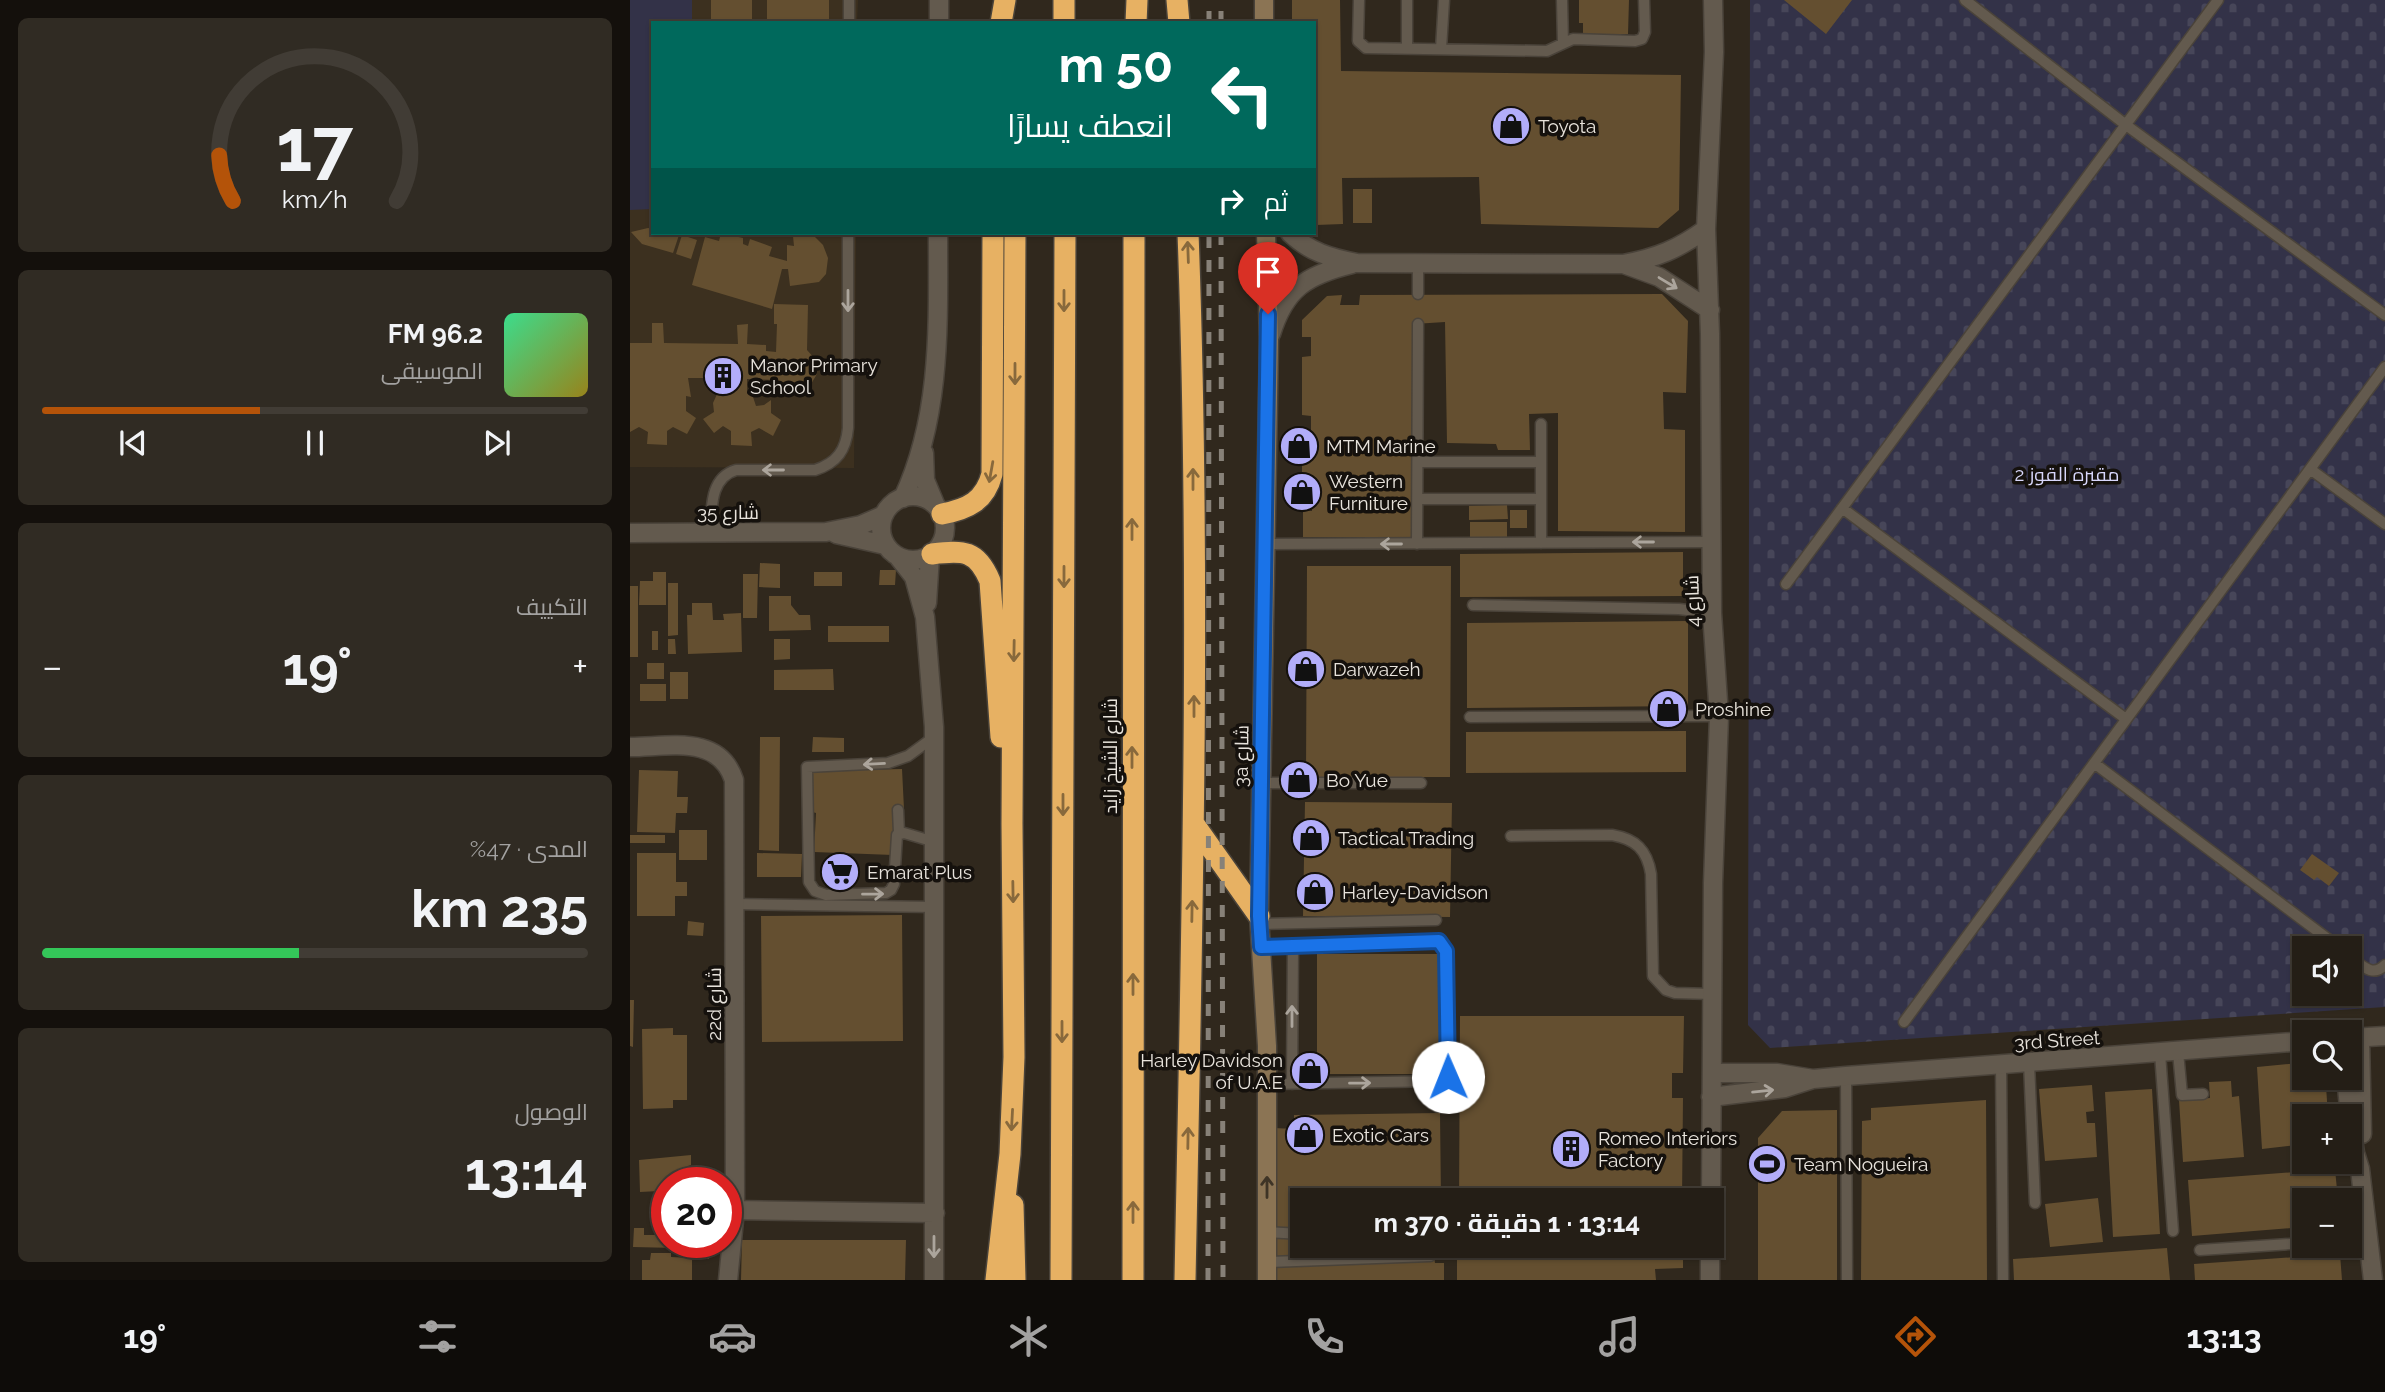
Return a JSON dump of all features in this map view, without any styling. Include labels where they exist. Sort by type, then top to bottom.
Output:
[{"type":"highway","points":[[1001,21],[1005,0]]},
{"type":"highway","points":[[1013,0],[1014,21]]},
{"type":"highway","points":[[1064,0],[1064,21]]},
{"type":"highway","points":[[1136,21],[1137,0]]},
{"type":"highway","points":[[1177,0],[1179,21]]},
{"type":"highway","points":[[938,509],[965,509],[975,503],[989,485],[992,474],[993,235]]},
{"type":"highway","points":[[1015,1280],[1010,1154],[1014,1033],[1012,824],[1016,235]]},
{"type":"highway","points":[[1061,1280],[1065,235]]},
{"type":"highway","name":"شارع الشيخ زايد","points":[[1133,1280],[1134,235]]},
{"type":"highway","points":[[1185,1280],[1194,824],[1193,357],[1188,235]]},
{"type":"highway","points":[[931,555],[951,551],[971,555],[979,560],[990,581],[1000,731],[1012,824]]},
{"type":"highway","points":[[1194,824],[1259,920]]},
{"type":"highway","points":[[996,1280],[1010,1154]]},
{"type":"street","points":[[939,0],[939,21]]},
{"type":"street","points":[[1264,0],[1264,21]]},
{"type":"street","name":"شارع 4","points":[[1711,1188],[1718,716],[1712,613],[1710,310],[1706,229],[1714,52],[1713,0]]},
{"type":"street","points":[[1292,235],[1317,253],[1357,263],[1623,264],[1660,256],[1706,229]]},
{"type":"street","points":[[903,498],[923,443],[937,362],[938,235]]},
{"type":"street","name":"3a شارع","points":[[1266,235],[1269,341],[1259,920],[1267,1045],[1267,1271]]},
{"type":"street","points":[[1269,341],[1277,314],[1287,298],[1300,285],[1315,275],[1357,263]]},
{"type":"street","points":[[1623,264],[1659,276],[1710,310]]},
{"type":"street","points":[[923,443],[925,480],[944,521],[944,536],[931,555],[925,617],[934,737],[934,1280]]},
{"type":"street","points":[[925,617],[914,577],[900,558],[885,545],[880,530],[888,507],[903,498],[920,497],[938,509]]},
{"type":"street","name":"شارع 35","points":[[630,533],[826,532],[861,525],[884,514]]},
{"type":"street","name":"شارع 35","points":[[826,532],[885,545]]},
{"type":"street","points":[[900,558],[920,560],[931,555]]},
{"type":"street","name":"22d شارع","points":[[630,747],[698,747],[710,750],[722,757],[730,767],[734,780],[735,1167]]},
{"type":"street","points":[[2362,1038],[2385,1036]]},
{"type":"street","name":"3rd Street","points":[[1813,1079],[2292,1042]]},
{"type":"street","points":[[1712,1073],[1777,1073],[1813,1079]]},
{"type":"street","points":[[1711,1097],[1785,1088],[1813,1079]]},
{"type":"street","points":[[742,1210],[935,1213]]},
{"type":"street","points":[[2362,1248],[2373,1280]]},
{"type":"street","name":"22d شارع","points":[[728,1280],[730,1258]]},
{"type":"street","points":[[1710,1258],[1710,1280]]},
{"type":"lane","points":[[849,0],[849,21]]},
{"type":"lane","points":[[1359,0],[1360,44],[1366,48],[1547,51],[1573,39],[1642,39],[1645,32],[1644,0]]},
{"type":"lane","points":[[1407,0],[1407,48]]},
{"type":"lane","points":[[1441,49],[1444,0]]},
{"type":"lane","points":[[1562,0],[1563,43]]},
{"type":"lane","points":[[1965,0],[2126,125],[2385,315]]},
{"type":"lane","points":[[1786,584],[2218,0]]},
{"type":"lane","points":[[710,533],[715,491],[718,483],[729,472],[815,470],[836,460],[843,450],[848,428],[848,235]]},
{"type":"lane","points":[[1418,263],[1418,294]]},
{"type":"lane","points":[[1417,544],[1418,324]]},
{"type":"lane","points":[[1904,1022],[2385,368]]},
{"type":"lane","points":[[1541,424],[1541,543]]},
{"type":"lane","points":[[1419,462],[1541,462]]},
{"type":"lane","points":[[2310,469],[2385,524]]},
{"type":"lane","points":[[1418,499],[1541,499]]},
{"type":"lane","points":[[1842,508],[2126,719]]},
{"type":"lane","points":[[1265,544],[1711,542]]},
{"type":"lane","points":[[1473,605],[1679,608],[1712,613]]},
{"type":"lane","points":[[1470,717],[1718,716]]},
{"type":"lane","points":[[898,810],[899,833],[895,838],[894,884],[889,892],[826,895],[820,894],[812,887],[809,876],[807,767],[896,765],[934,737]]},
{"type":"lane","points":[[2094,763],[2324,936]]},
{"type":"lane","points":[[1261,783],[1421,783]]},
{"type":"lane","points":[[899,833],[935,842]]},
{"type":"lane","points":[[1511,836],[1612,835],[1627,838],[1640,846],[1648,859],[1651,874],[1653,976],[1666,990],[1675,993],[1712,994]]},
{"type":"lane","points":[[735,904],[934,907]]},
{"type":"lane","points":[[1259,920],[1436,920]]},
{"type":"lane","points":[[1261,947],[1436,940],[1446,951],[1447,1079],[1267,1084]]},
{"type":"lane","points":[[1292,1084],[1293,946]]},
{"type":"lane","points":[[2362,965],[2370,971],[2376,971],[2385,965]]},
{"type":"lane","points":[[2169,1052],[2182,1095],[2203,1094]]},
{"type":"lane","points":[[2169,1052],[2173,1231]]},
{"type":"lane","points":[[2029,1063],[2035,1203]]},
{"type":"lane","points":[[2001,1065],[2003,1280]]},
{"type":"lane","points":[[1846,1076],[1847,1280]]},
{"type":"lane","points":[[1267,1232],[1290,1233]]},
{"type":"lane","points":[[2200,1250],[2292,1244]]},
{"type":"lane","points":[[1267,1271],[1408,1258]]},
{"type":"shaded area","points":[[630,0],[858,0],[857,21],[651,21],[651,235],[856,235],[854,468],[630,467]]},
{"type":"green space","points":[[630,0],[692,0],[692,21],[651,21],[651,209],[630,210]]},
{"type":"green space","name":"مقبرة القوز 2","points":[[1750,0],[2385,0],[2385,1007],[1770,1048],[1748,1025]]},
{"type":"building","points":[[711,0],[752,0],[752,21],[711,21]]},
{"type":"building","points":[[767,0],[829,0],[829,21],[767,21]]},
{"type":"building","name":"Toyota","points":[[1292,0],[1340,0],[1341,71],[1681,75],[1679,210],[1658,228],[1481,224],[1479,177],[1342,178],[1343,224],[1316,225],[1316,21],[1292,21]]},
{"type":"building","points":[[1579,0],[1629,0],[1628,34],[1583,34],[1583,23],[1579,23]]},
{"type":"building","points":[[1784,0],[1852,0],[1826,34]]},
{"type":"building","points":[[1353,189],[1372,189],[1372,223],[1353,223]]},
{"type":"building","points":[[648,228],[651,229],[651,235],[679,235],[673,253],[642,244],[631,232]]},
{"type":"building","points":[[682,235],[697,240],[691,259],[676,254]]},
{"type":"building","points":[[720,235],[730,235],[743,238],[743,244],[748,246],[750,239],[772,247],[769,256],[787,261],[787,245],[794,246],[793,236],[815,237],[823,245],[828,258],[826,274],[819,282],[790,286],[788,269],[782,269],[772,309],[692,285],[705,237],[719,241]]},
{"type":"building","points":[[1662,294],[1688,321],[1686,393],[1663,392],[1664,429],[1685,430],[1685,532],[1558,531],[1558,413],[1529,414],[1530,450],[1498,450],[1496,444],[1447,443],[1445,322],[1414,324],[1412,537],[1303,537],[1303,510],[1312,511],[1311,492],[1302,491],[1302,434],[1311,434],[1311,416],[1302,415],[1302,357],[1311,356],[1311,337],[1302,337],[1302,320],[1327,296],[1342,295],[1340,305],[1359,305],[1360,295]]},
{"type":"building","name":"Manor Primary School","points":[[774,304],[808,305],[807,350],[815,359],[817,374],[808,389],[794,395],[777,392],[777,387],[773,386],[774,380],[747,379],[747,393],[753,397],[756,406],[771,400],[771,413],[781,420],[773,436],[759,428],[751,432],[752,446],[731,445],[731,431],[723,426],[714,433],[703,419],[714,412],[713,403],[718,392],[713,378],[688,378],[691,397],[686,396],[686,411],[696,418],[687,434],[673,427],[667,431],[667,445],[647,444],[648,432],[639,427],[630,432],[630,343],[652,343],[652,323],[663,323],[664,343],[738,344],[737,325],[748,324],[747,344],[766,345],[766,351],[776,352],[777,324],[774,324]]},
{"type":"building","points":[[1507,505],[1508,519],[1469,520],[1469,506]]},
{"type":"building","points":[[1510,510],[1527,510],[1527,528],[1510,528]]},
{"type":"building","points":[[1470,522],[1507,522],[1507,537],[1470,537]]},
{"type":"building","points":[[1683,552],[1683,596],[1460,597],[1460,554]]},
{"type":"building","points":[[760,563],[780,564],[780,588],[759,587]]},
{"type":"building","points":[[1307,566],[1451,566],[1450,777],[1306,777]]},
{"type":"building","points":[[880,570],[896,570],[895,585],[879,585]]},
{"type":"building","points":[[653,572],[666,572],[666,605],[639,605],[640,581],[653,581]]},
{"type":"building","points":[[814,572],[842,572],[842,586],[814,586]]},
{"type":"building","points":[[743,574],[758,574],[757,618],[743,618]]},
{"type":"building","points":[[668,583],[678,583],[678,635],[668,636]]},
{"type":"building","points":[[630,586],[638,586],[638,657],[630,657]]},
{"type":"building","points":[[769,596],[791,596],[791,605],[799,615],[810,615],[811,630],[769,631]]},
{"type":"building","points":[[692,603],[712,603],[713,620],[724,620],[723,614],[741,613],[742,652],[688,654],[687,615],[692,615]]},
{"type":"building","points":[[1688,621],[1688,706],[1467,708],[1467,623]]},
{"type":"building","points":[[828,626],[889,626],[889,642],[828,642]]},
{"type":"building","points":[[652,631],[658,631],[658,650],[652,650]]},
{"type":"building","points":[[668,639],[675,639],[676,654],[668,654]]},
{"type":"building","points":[[774,639],[790,639],[790,659],[774,660]]},
{"type":"building","points":[[647,663],[664,663],[664,679],[647,679]]},
{"type":"building","points":[[833,669],[834,690],[774,690],[774,670]]},
{"type":"building","points":[[670,672],[688,672],[688,699],[670,699]]},
{"type":"building","points":[[640,684],[666,684],[666,701],[640,701]]},
{"type":"building","points":[[1686,731],[1686,772],[1466,773],[1466,732]]},
{"type":"building","points":[[760,737],[780,737],[779,851],[759,850]]},
{"type":"building","points":[[813,737],[844,738],[844,752],[812,752]]},
{"type":"building","points":[[902,769],[904,809],[894,811],[893,855],[814,852],[816,813],[809,811],[809,771]]},
{"type":"building","points":[[639,770],[678,771],[677,797],[688,797],[687,813],[676,813],[675,833],[637,832]]},
{"type":"building","points":[[1305,802],[1452,803],[1450,917],[1303,916]]},
{"type":"building","points":[[679,830],[707,830],[707,860],[679,860]]},
{"type":"building","points":[[630,835],[665,835],[665,843],[630,843]]},
{"type":"building","points":[[637,853],[676,853],[676,882],[687,882],[687,896],[675,896],[675,916],[637,916]]},
{"type":"building","points":[[757,853],[802,854],[801,877],[757,877]]},
{"type":"building","points":[[2312,854],[2339,873],[2329,886],[2300,870]]},
{"type":"building","points":[[902,915],[903,1041],[762,1042],[761,916]]},
{"type":"building","points":[[688,921],[704,923],[703,936],[687,935]]},
{"type":"building","points":[[1317,954],[1442,954],[1441,1074],[1317,1074]]},
{"type":"building","points":[[630,1000],[634,1000],[633,1047],[630,1046]]},
{"type":"building","name":"Romeo Interiors Factory","points":[[1460,1016],[1684,1016],[1683,1073],[1672,1073],[1672,1098],[1683,1098],[1682,1188],[1459,1188]]},
{"type":"building","points":[[673,1028],[673,1035],[687,1035],[687,1100],[673,1100],[673,1108],[643,1109],[642,1029]]},
{"type":"building","points":[[2292,1064],[2292,1090],[2326,1090],[2327,1104],[2292,1104],[2292,1146],[2262,1149],[2257,1067]]},
{"type":"building","points":[[2231,1081],[2232,1097],[2239,1096],[2244,1157],[2183,1162],[2179,1100],[2210,1098],[2209,1082]]},
{"type":"building","points":[[2092,1085],[2094,1111],[2086,1112],[2087,1123],[2095,1123],[2097,1157],[2045,1161],[2039,1089]]},
{"type":"building","points":[[2152,1089],[2160,1234],[2113,1237],[2105,1092]]},
{"type":"building","points":[[1986,1100],[1987,1280],[1861,1280],[1862,1121],[1871,1120],[1871,1108]]},
{"type":"building","points":[[1837,1110],[1837,1280],[1758,1280],[1758,1138],[1782,1111]]},
{"type":"building","points":[[1440,1113],[1441,1188],[1290,1188],[1290,1258],[1434,1258],[1435,1263],[1444,1263],[1444,1280],[1273,1280],[1274,1128],[1294,1129],[1294,1115]]},
{"type":"building","points":[[691,1155],[691,1165],[651,1167],[651,1191],[640,1192],[639,1160]]},
{"type":"building","points":[[2292,1172],[2335,1174],[2337,1188],[2292,1188],[2292,1228],[2192,1236],[2188,1180]]},
{"type":"building","points":[[2098,1198],[2103,1242],[2050,1247],[2045,1204]]},
{"type":"building","points":[[634,1228],[644,1228],[644,1235],[651,1235],[651,1247],[633,1247]]},
{"type":"building","points":[[742,1240],[906,1240],[905,1280],[741,1280]]},
{"type":"building","points":[[2167,1248],[2170,1280],[2014,1280],[2013,1259]]},
{"type":"building","points":[[651,1253],[651,1258],[692,1258],[692,1280],[642,1280],[642,1260],[650,1260]]},
{"type":"building","points":[[2292,1257],[2340,1258],[2342,1280],[2195,1280],[2194,1264]]},
{"type":"building","points":[[1683,1258],[1683,1268],[1655,1269],[1656,1280],[1457,1280],[1457,1259]]},
{"type":"railway","points":[[1209,0],[1209,21]]},
{"type":"railway","points":[[1221,0],[1221,21]]},
{"type":"railway","points":[[1208,1280],[1209,235]]},
{"type":"railway","points":[[1221,235],[1223,1280]]},
{"type":"place","name":"Toyota","points":[[1511,126]]},
{"type":"place","name":"Manor Primary School","points":[[723,376]]},
{"type":"place","name":"MTM Marine","points":[[1299,446]]},
{"type":"place","name":"Western Furniture","points":[[1302,492]]},
{"type":"place","name":"Darwazeh","points":[[1306,669]]},
{"type":"place","name":"Proshine","points":[[1668,709]]},
{"type":"place","name":"Bo Yue","points":[[1299,780]]},
{"type":"place","name":"Tactical Trading","points":[[1311,838]]},
{"type":"place","name":"Emarat Plus","points":[[840,872]]},
{"type":"place","name":"Harley-Davidson","points":[[1315,892]]},
{"type":"place","name":"Harley Davidson of U.A.E","points":[[1310,1071]]},
{"type":"place","name":"Exotic Cars","points":[[1305,1135]]},
{"type":"place","name":"Romeo Interiors Factory","points":[[1571,1149]]},
{"type":"place","name":"Team Nogueira","points":[[1767,1164]]},
{"type":"route","points":[[1268,314],[1259,916],[1261,947],[1439,941],[1446,951],[1448,1077]]}]
